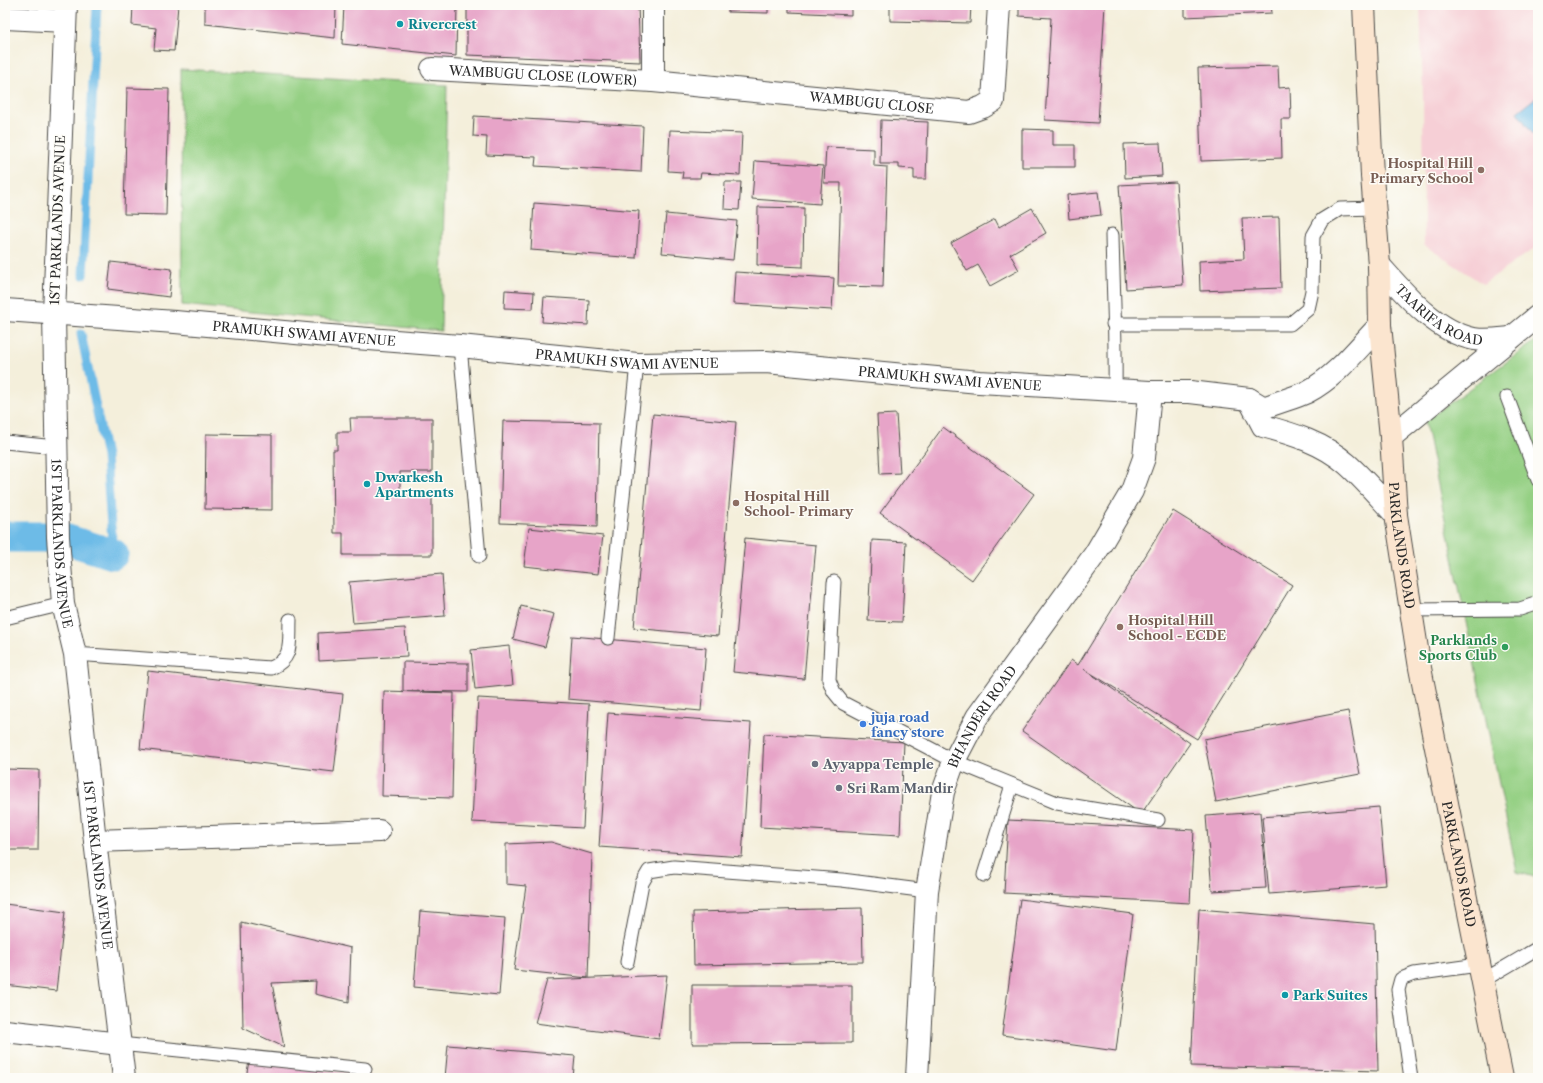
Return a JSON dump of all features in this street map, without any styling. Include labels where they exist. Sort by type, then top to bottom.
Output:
[{"type":"main road","name":"PARKLANDS ROAD","points":[[1364,5],[1374,208],[1379,265],[1380,325],[1391,437],[1396,515],[1420,668],[1502,1078]]},
{"type":"street","points":[[653,5],[653,81]]},
{"type":"street","name":"WAMBUGU CLOSE","points":[[653,81],[969,112],[983,107],[993,101],[998,5]]},
{"type":"street","points":[[5,18],[65,13]]},
{"type":"street","name":"1ST PARKLANDS AVENUE","points":[[65,13],[54,314],[58,537],[63,604],[75,654],[95,842],[124,1078]]},
{"type":"street","name":"WAMBUGU CLOSE (LOWER)","points":[[432,69],[653,81]]},
{"type":"street","name":"TAARIFA ROAD","points":[[1379,265],[1404,293],[1426,314],[1451,331],[1475,339],[1511,338]]},
{"type":"street","name":"PRAMUKH SWAMI AVENUE","points":[[5,310],[175,322],[460,346],[637,364],[766,362],[979,382],[1150,392],[1190,392],[1249,400],[1264,408],[1307,392],[1329,377],[1380,325]]},
{"type":"street","name":"TAARIFA ROAD","points":[[1391,437],[1538,316]]},
{"type":"street","name":"BHANDERI ROAD","points":[[917,1078],[927,892],[943,792],[954,761],[977,718],[1096,554],[1132,491],[1144,458],[1150,392]]},
{"type":"street","points":[[1249,400],[1263,426],[1297,436],[1328,451],[1346,463],[1396,515]]},
{"type":"street","points":[[95,842],[379,831]]},
{"type":"street","points":[[5,1031],[120,1044]]},
{"type":"lane","points":[[1114,324],[1290,324],[1308,309],[1312,291],[1313,236],[1322,220],[1340,209],[1374,208]]},
{"type":"lane","points":[[1112,235],[1116,350],[1115,390]]},
{"type":"lane","points":[[460,346],[479,556]]},
{"type":"lane","points":[[608,638],[637,364]]},
{"type":"lane","points":[[1507,397],[1538,480]]},
{"type":"lane","points":[[5,442],[56,447]]},
{"type":"lane","points":[[834,582],[829,680],[834,692],[843,703],[954,761],[1057,802],[1158,820]]},
{"type":"lane","points":[[1411,610],[1520,609],[1538,603]]},
{"type":"lane","points":[[5,618],[63,604]]},
{"type":"lane","points":[[75,654],[271,668],[281,664],[288,653],[290,620]]},
{"type":"lane","points":[[984,875],[1012,785]]},
{"type":"lane","points":[[628,962],[642,883],[649,871],[674,867],[842,880],[927,892]]},
{"type":"lane","points":[[1411,1078],[1398,990],[1401,979],[1414,974],[1480,973],[1538,948]]},
{"type":"lane","points":[[120,1044],[365,1069]]},
{"type":"shaded area","name":"Hospital Hill Primary School","points":[[1420,5],[1538,5],[1538,246],[1483,284],[1424,245],[1423,95]]},
{"type":"green space","points":[[181,69],[447,85],[441,331],[182,305]]},
{"type":"green space","name":"Parklands Sports Club","points":[[1538,339],[1538,878],[1517,872],[1425,421]]},
{"type":"water","points":[[1538,96],[1538,141],[1517,112]]},
{"type":"building","points":[[133,5],[178,5],[174,51],[154,50],[156,28],[132,25]]},
{"type":"building","points":[[205,5],[336,5],[335,38],[205,24]]},
{"type":"building","name":"Rivercrest","points":[[344,5],[457,5],[456,56],[342,44]]},
{"type":"building","points":[[467,5],[638,5],[640,62],[467,55]]},
{"type":"building","points":[[728,5],[768,5],[768,13],[728,12]]},
{"type":"building","points":[[789,5],[851,5],[851,15],[789,12]]},
{"type":"building","points":[[890,5],[971,5],[970,23],[890,21]]},
{"type":"building","points":[[1019,5],[1105,5],[1098,123],[1045,120],[1051,18],[1019,16]]},
{"type":"building","points":[[1185,5],[1271,5],[1272,13],[1185,17]]},
{"type":"building","points":[[1278,66],[1279,88],[1290,87],[1291,119],[1281,119],[1282,158],[1201,161],[1198,68]]},
{"type":"building","points":[[127,88],[169,89],[166,215],[124,214]]},
{"type":"building","points":[[474,116],[643,126],[641,172],[535,166],[536,157],[486,155],[487,137],[473,136]]},
{"type":"building","points":[[881,120],[928,122],[926,179],[914,179],[914,169],[899,168],[899,164],[880,164]]},
{"type":"building","points":[[1022,129],[1053,130],[1053,145],[1075,145],[1075,167],[1022,167]]},
{"type":"building","points":[[670,130],[742,133],[740,175],[701,173],[700,178],[682,178],[683,172],[668,171]]},
{"type":"building","points":[[1160,143],[1162,176],[1125,178],[1124,144]]},
{"type":"building","points":[[826,147],[874,149],[874,166],[887,167],[883,287],[838,286],[841,183],[824,183]]},
{"type":"building","points":[[755,161],[823,166],[820,204],[752,199]]},
{"type":"building","points":[[725,182],[741,182],[739,210],[724,209]]},
{"type":"building","points":[[1176,182],[1183,285],[1126,289],[1119,185]]},
{"type":"building","points":[[1098,192],[1101,215],[1069,219],[1067,195]]},
{"type":"building","points":[[534,203],[639,211],[636,258],[531,250]]},
{"type":"building","points":[[758,207],[804,208],[803,267],[757,265]]},
{"type":"building","points":[[1032,208],[1046,233],[1010,254],[1019,270],[990,286],[978,265],[967,271],[951,243],[995,219],[999,227]]},
{"type":"building","points":[[666,214],[737,221],[733,260],[662,253]]},
{"type":"building","points":[[1279,217],[1281,288],[1200,291],[1199,261],[1244,259],[1242,218]]},
{"type":"building","points":[[111,262],[172,269],[169,297],[108,289]]},
{"type":"building","points":[[735,272],[834,278],[832,310],[733,304]]},
{"type":"building","points":[[505,290],[534,292],[533,309],[504,308]]},
{"type":"building","points":[[544,297],[589,300],[588,325],[542,322]]},
{"type":"building","points":[[653,414],[736,422],[718,636],[634,628]]},
{"type":"building","points":[[896,414],[900,473],[880,474],[877,415]]},
{"type":"building","name":"Dwarkesh Apartments","points":[[350,418],[432,418],[432,472],[400,472],[400,496],[432,496],[432,555],[343,555],[343,533],[334,533],[333,450],[337,450],[337,432],[351,432]]},
{"type":"building","points":[[503,421],[599,423],[597,527],[500,523]]},
{"type":"building","points":[[943,427],[1034,494],[972,580],[880,513]]},
{"type":"building","points":[[206,434],[272,435],[272,510],[205,509]]},
{"type":"building","points":[[1173,511],[1292,585],[1197,739],[1084,669],[1190,743],[1141,814],[1022,731],[1071,660],[1078,665]]},
{"type":"building","points":[[529,528],[603,536],[598,574],[524,566]]},
{"type":"building","points":[[745,538],[816,545],[804,679],[733,672]]},
{"type":"building","points":[[872,540],[906,542],[902,622],[868,621]]},
{"type":"building","points":[[442,574],[445,616],[353,623],[349,582]]},
{"type":"building","points":[[521,606],[554,614],[545,647],[513,639]]},
{"type":"building","points":[[405,628],[407,656],[319,661],[318,633]]},
{"type":"building","points":[[572,636],[706,648],[701,711],[568,699]]},
{"type":"building","points":[[509,646],[513,685],[475,689],[471,650]]},
{"type":"building","points":[[403,662],[468,663],[468,692],[403,691]]},
{"type":"building","points":[[148,671],[343,694],[334,772],[140,749]]},
{"type":"building","points":[[384,691],[454,693],[452,798],[382,796]]},
{"type":"building","points":[[478,698],[589,704],[583,828],[472,822]]},
{"type":"building","points":[[1348,711],[1360,774],[1216,802],[1204,739]]},
{"type":"building","points":[[608,713],[751,723],[742,857],[599,847]]},
{"type":"building","points":[[764,734],[904,742],[900,835],[760,827]]},
{"type":"building","points":[[5,769],[39,770],[38,850],[5,850]]},
{"type":"building","points":[[1379,807],[1386,885],[1269,894],[1262,817]]},
{"type":"building","points":[[1260,812],[1266,888],[1212,891],[1206,816]]},
{"type":"building","points":[[1008,820],[1194,830],[1190,903],[1004,893]]},
{"type":"building","points":[[551,842],[592,854],[588,978],[514,970],[526,886],[506,884],[506,844]]},
{"type":"building","points":[[1020,899],[1133,914],[1116,1051],[1002,1035]]},
{"type":"building","points":[[5,904],[65,912],[56,991],[5,985]]},
{"type":"building","points":[[862,908],[863,962],[694,965],[693,912]]},
{"type":"building","name":"Park Suites","points":[[1199,909],[1375,924],[1378,1071],[1191,1066]]},
{"type":"building","points":[[420,911],[505,918],[499,995],[414,987]]},
{"type":"building","points":[[241,922],[351,948],[349,1002],[315,994],[316,981],[272,983],[284,1047],[243,1028]]},
{"type":"building","points":[[667,975],[659,1039],[535,1023],[547,980]]},
{"type":"building","points":[[692,985],[852,985],[852,1043],[692,1044]]},
{"type":"building","points":[[448,1045],[575,1056],[573,1078],[445,1078]]},
{"type":"building","points":[[249,1061],[372,1076],[371,1078],[246,1078]]},
{"type":"waterway","points":[[83,275],[97,5]]},
{"type":"waterway","points":[[81,334],[106,456],[113,554]]},
{"type":"waterway","points":[[5,537],[58,537],[113,554]]},
{"type":"place","name":"Rivercrest","points":[[400,24]]},
{"type":"place","name":"Hospital Hill Primary School","points":[[1481,170]]},
{"type":"place","name":"Dwarkesh Apartments","points":[[367,484]]},
{"type":"place","name":"Hospital Hill School- Primary","points":[[736,503]]},
{"type":"place","name":"Hospital Hill School - ECDE","points":[[1120,627]]},
{"type":"place","name":"Parklands Sports Club","points":[[1505,647]]},
{"type":"place","name":"juja road fancy store","points":[[863,724]]},
{"type":"place","name":"Ayyappa Temple","points":[[815,764]]},
{"type":"place","name":"Sri Ram Mandir","points":[[839,788]]},
{"type":"place","name":"Park Suites","points":[[1285,995]]}]
